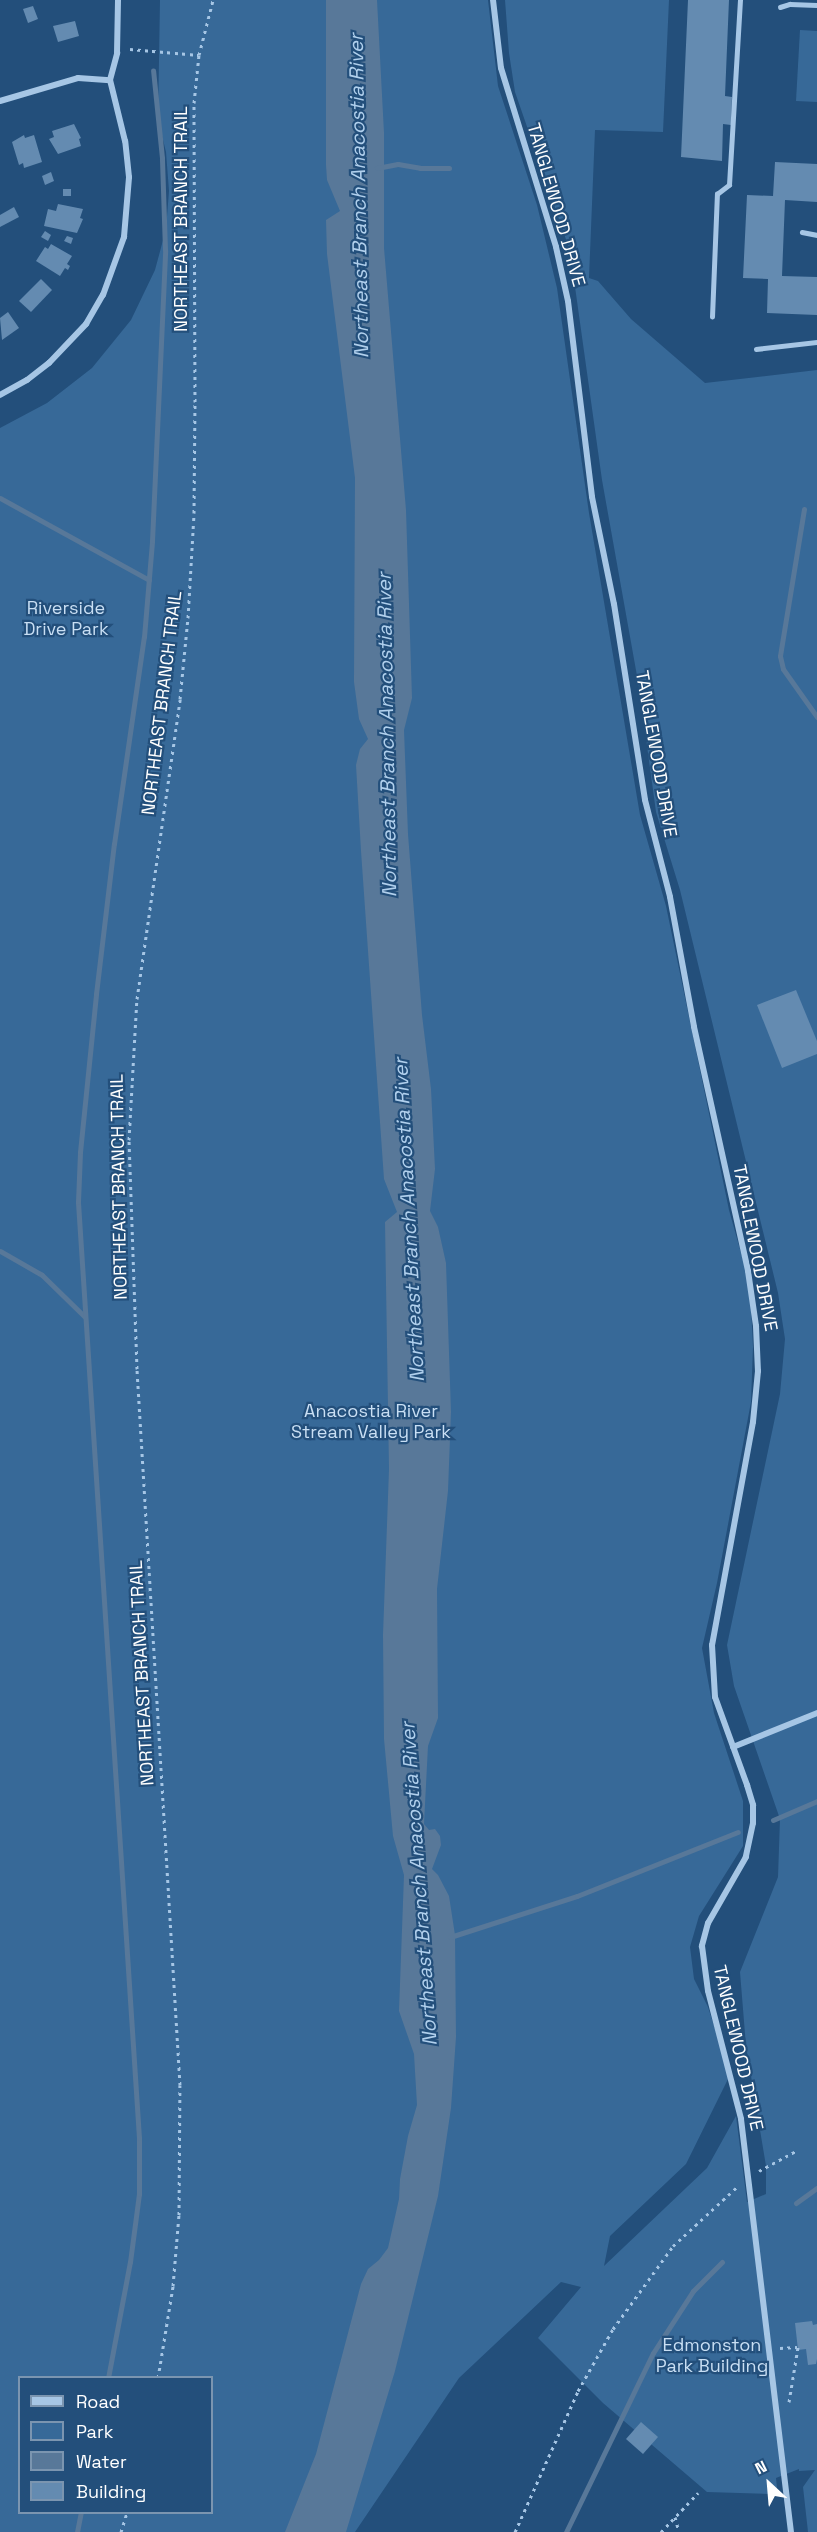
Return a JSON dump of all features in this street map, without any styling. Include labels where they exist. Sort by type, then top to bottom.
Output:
[{"type":"street","points":[[0,395],[27,380],[49,363],[86,324],[115,267],[124,237],[129,177],[125,141],[110,80],[117,48],[118,0]]},
{"type":"street","name":"TANGLEWOOD DRIVE","points":[[493,0],[501,68],[556,247],[568,301],[592,497],[614,604],[645,800],[670,897],[694,1027],[748,1271],[756,1326],[758,1371],[753,1422],[712,1645],[715,1698],[753,1805],[751,1842],[746,1857],[708,1923],[702,1946],[708,1991],[741,2120],[791,2532]]},
{"type":"street","points":[[0,101],[78,78],[110,80]]},
{"type":"street","points":[[733,1747],[817,1713]]},
{"type":"lane","points":[[712,317],[717,194],[729,185],[740,0]]},
{"type":"lane","points":[[780,7],[790,4],[817,5]]},
{"type":"lane","points":[[802,232],[817,235]]},
{"type":"lane","points":[[756,349],[817,342]]},
{"type":"path","name":"NORTHEAST BRANCH TRAIL","points":[[158,2376],[173,2286],[179,2215],[180,2085],[137,1369],[129,1140],[137,999],[180,699],[188,618],[194,513],[193,140],[200,55],[213,0]]},
{"type":"path","points":[[117,48],[200,55]]},
{"type":"path","points":[[515,2532],[578,2391],[633,2298],[673,2246],[749,2178],[796,2151]]},
{"type":"path","points":[[769,2349],[798,2347],[789,2403],[776,2407]]},
{"type":"path","points":[[661,2532],[698,2493]]},
{"type":"path","points":[[121,2532],[126,2514]]},
{"type":"path","points":[[675,2516],[679,2532]]},
{"type":"green space","name":"Anacostia River Stream Valley Park","points":[[160,0],[488,0],[498,86],[537,205],[557,288],[589,513],[640,815],[666,906],[729,1210],[750,1285],[753,1347],[751,1402],[717,1583],[702,1648],[714,1713],[743,1801],[743,1846],[699,1916],[690,1947],[694,1979],[708,2007],[730,2075],[686,2164],[610,2236],[604,2266],[707,2168],[736,2116],[747,2202],[766,2194],[766,2166],[746,2046],[740,1972],[778,1877],[780,1819],[734,1686],[727,1645],[780,1394],[785,1339],[778,1293],[680,890],[656,812],[639,687],[602,480],[570,251],[515,92],[505,0],[669,0],[663,132],[595,130],[589,278],[598,281],[631,319],[705,383],[817,370],[817,2532],[808,2532],[803,2487],[815,2470],[799,2471],[799,2469],[776,2478],[777,2488],[769,2494],[707,2492],[603,2403],[538,2338],[581,2287],[561,2282],[459,2378],[355,2532],[0,2532],[0,428],[47,403],[92,368],[131,320],[155,270],[166,229],[169,191],[166,152],[158,119]]},
{"type":"green space","points":[[800,30],[817,31],[817,102],[796,101]]},
{"type":"water","name":"Northeast Branch Anacostia River","points":[[326,0],[377,0],[384,133],[384,248],[406,510],[412,698],[404,730],[408,834],[422,1015],[431,1089],[435,1169],[430,1211],[438,1227],[446,1263],[451,1412],[448,1491],[437,1589],[438,1718],[428,1746],[424,1824],[429,1830],[435,1829],[440,1836],[441,1845],[432,1869],[438,1875],[449,1896],[455,1935],[456,2037],[451,2108],[438,2196],[395,2371],[346,2532],[285,2532],[316,2454],[361,2284],[368,2269],[388,2248],[399,2199],[400,2179],[408,2136],[417,2105],[414,2054],[399,2011],[404,1875],[393,1836],[384,1739],[383,1635],[389,1469],[385,1222],[397,1212],[384,1179],[361,851],[356,765],[360,749],[368,739],[359,719],[354,682],[355,478],[327,254],[326,220],[340,211],[327,180],[326,165]]},
{"type":"building","points":[[688,0],[729,0],[725,96],[732,97],[731,125],[723,124],[722,161],[681,157]]},
{"type":"building","points":[[33,6],[38,19],[28,23],[23,9]]},
{"type":"building","points":[[75,21],[79,36],[58,42],[53,26]]},
{"type":"building","points":[[74,124],[81,138],[79,139],[81,146],[58,154],[49,139],[54,137],[52,131]]},
{"type":"building","points":[[24,135],[25,138],[34,135],[42,162],[24,168],[23,163],[19,165],[12,142]]},
{"type":"building","points":[[775,162],[817,164],[817,202],[785,200],[782,276],[817,277],[817,315],[767,313],[768,279],[743,278],[747,195],[773,196]]},
{"type":"building","points":[[51,172],[54,181],[45,185],[42,176]]},
{"type":"building","points":[[63,189],[71,189],[71,196],[63,196]]},
{"type":"building","points":[[58,204],[83,209],[80,218],[83,219],[77,233],[44,226],[48,209],[56,211]]},
{"type":"building","points":[[14,207],[19,217],[0,227],[0,215]]},
{"type":"building","points":[[45,231],[51,235],[48,241],[41,237]]},
{"type":"building","points":[[67,236],[73,238],[71,244],[64,241]]},
{"type":"building","points":[[51,244],[72,256],[67,264],[70,266],[68,270],[65,268],[60,276],[36,261],[45,247],[48,249]]},
{"type":"building","points":[[41,279],[52,290],[31,312],[19,301]]},
{"type":"building","points":[[8,312],[19,328],[2,340],[0,318]]},
{"type":"building","points":[[796,990],[817,1041],[817,1054],[782,1068],[757,1005]]},
{"type":"building","points":[[812,2321],[813,2325],[817,2324],[817,2359],[816,2364],[808,2365],[806,2349],[798,2350],[795,2323]]},
{"type":"building","points":[[641,2422],[658,2437],[643,2454],[626,2439]]},
{"type":"waterway","points":[[108,2376],[130,2262],[139,2194],[139,2138],[78,1202],[80,1152],[96,994],[114,844],[144,637],[152,541],[165,250],[162,158],[153,70]]},
{"type":"waterway","points":[[377,168],[398,164],[420,168],[449,168]]},
{"type":"waterway","points":[[0,498],[149,580]]},
{"type":"waterway","points":[[804,509],[780,656],[783,669],[817,717]]},
{"type":"waterway","points":[[0,1251],[42,1275],[84,1316]]},
{"type":"waterway","points":[[773,1820],[817,1801]]},
{"type":"waterway","points":[[450,1937],[577,1896],[738,1832]]},
{"type":"waterway","points":[[796,2203],[817,2188]]},
{"type":"waterway","points":[[566,2532],[653,2353],[693,2291],[722,2262]]},
{"type":"waterway","points":[[77,2532],[81,2514]]},
{"type":"park label","name":"Riverside Drive Park","points":[[66,619]]},
{"type":"park label","name":"Edmonston Park Building","points":[[712,2356]]}]
